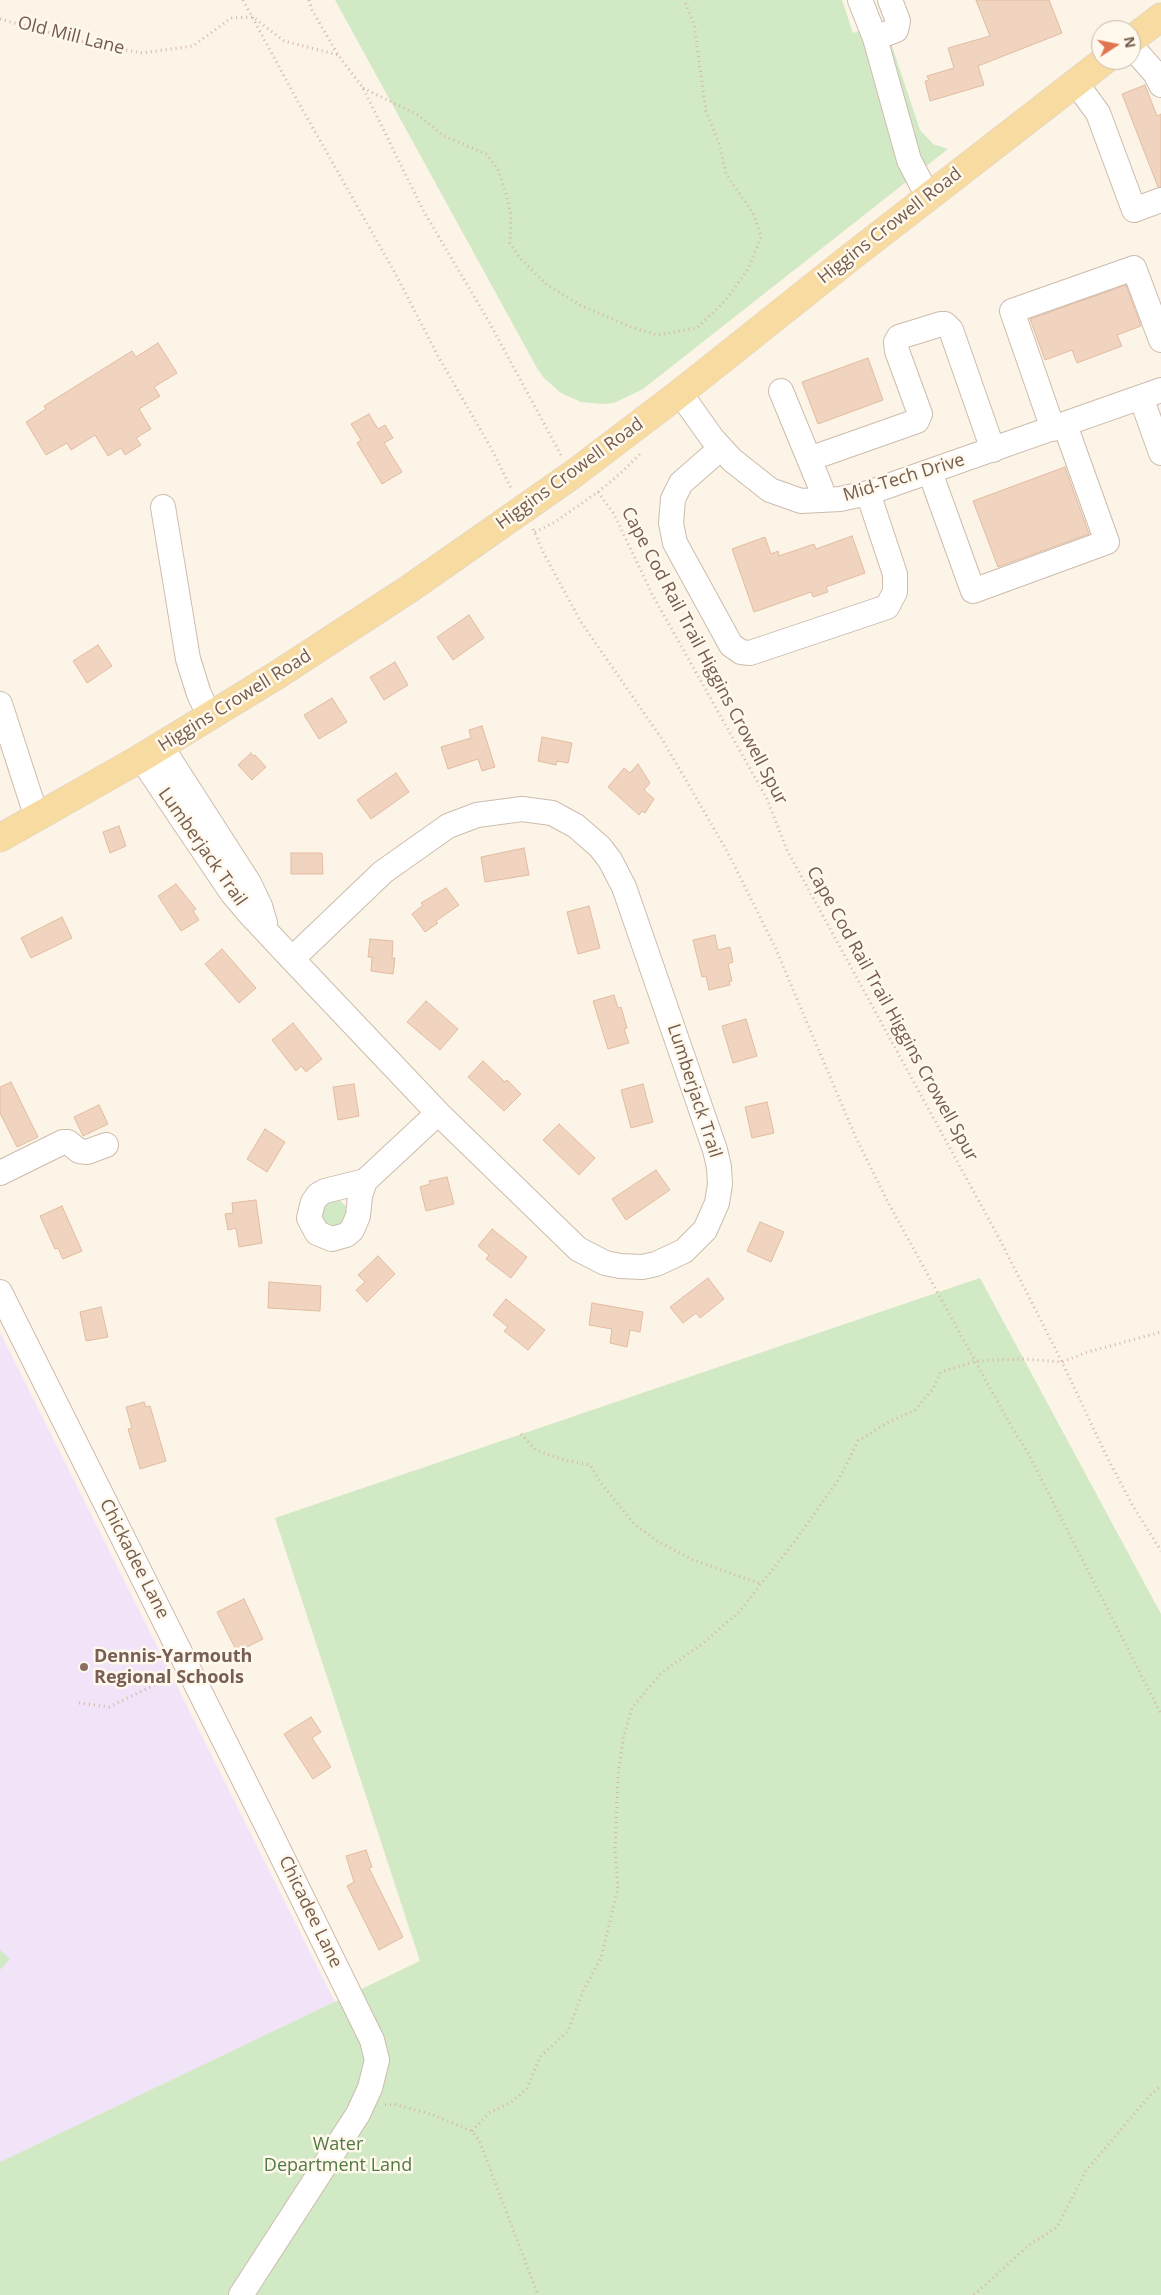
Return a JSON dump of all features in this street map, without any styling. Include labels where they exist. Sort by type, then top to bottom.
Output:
[{"type":"main road","points":[[1141,32],[1161,16]]},
{"type":"main road","name":"Higgins Crowell Road","points":[[0,838],[210,717],[365,619],[521,511],[680,393],[1092,70]]},
{"type":"street","points":[[860,0],[875,38],[909,160],[928,197]]},
{"type":"street","points":[[875,38],[896,30],[898,21],[890,0]]},
{"type":"street","points":[[1141,57],[1155,73],[1161,85]]},
{"type":"street","points":[[1076,83],[1098,113],[1134,210],[1161,200]]},
{"type":"street","points":[[930,472],[973,591],[1107,542],[1012,311],[1134,268],[1161,340]]},
{"type":"street","points":[[808,459],[917,421],[920,414],[897,351],[896,342],[899,337],[945,324],[952,330],[993,450]]},
{"type":"street","points":[[781,391],[820,488],[822,500]]},
{"type":"street","name":"Mid-Tech Drive","points":[[680,393],[721,448],[748,474],[770,490],[801,501],[840,499],[868,493],[1151,394]]},
{"type":"street","points":[[1151,394],[1161,453]]},
{"type":"street","points":[[721,448],[681,483],[673,499],[671,523],[675,543],[731,645],[741,652],[750,653],[887,607],[895,592],[895,574],[868,493]]},
{"type":"street","points":[[163,507],[188,659],[199,694],[210,717]]},
{"type":"street","points":[[0,704],[36,818]]},
{"type":"street","name":"Lumberjack Trail","points":[[151,752],[200,827],[232,893],[292,960],[438,1113],[578,1249],[604,1263],[642,1267],[670,1258],[684,1251],[695,1241],[712,1218],[720,1184],[715,1150],[630,899],[610,860],[589,835],[563,818],[538,810],[505,810],[477,815],[448,826],[383,872],[292,960]]},
{"type":"street","points":[[365,1181],[438,1113]]},
{"type":"street","points":[[0,1173],[63,1142],[68,1142],[79,1151],[87,1152],[106,1145]]},
{"type":"street","name":"Chickadee Lane","points":[[0,1292],[268,1826]]},
{"type":"street","name":"Chicadee Lane","points":[[241,2295],[360,2110],[370,2088],[376,2060],[372,2040],[268,1826]]},
{"type":"path","points":[[243,0],[296,100],[340,173],[439,358],[491,448],[521,511],[535,532],[543,552],[581,622],[662,739],[727,851],[779,956],[856,1138],[890,1206],[1011,1426],[1027,1451],[1161,1714]]},
{"type":"path","points":[[309,0],[312,10],[338,55],[363,88],[424,210],[488,320],[572,475]]},
{"type":"path","points":[[363,88],[418,114],[444,136],[486,154],[498,169],[505,190],[511,214],[510,243],[519,257],[547,285],[582,306],[632,327],[657,335],[696,328],[724,301],[748,270],[761,238],[754,215],[726,174],[720,146],[706,111],[694,24],[684,0]]},
{"type":"path","points":[[253,17],[284,41],[338,55]]},
{"type":"path","name":"Old Mill Lane","points":[[0,19],[84,42],[142,54],[193,46],[231,18],[253,17]]},
{"type":"path","name":"Cape Cod Rail Trail Higgins Crowell Spur","points":[[598,492],[614,514],[652,594],[767,799],[787,850],[999,1238],[1062,1362],[1108,1459],[1133,1506],[1161,1551]]},
{"type":"path","points":[[472,2131],[489,2113],[513,2101],[526,2088],[540,2057],[568,2031],[584,1989],[601,1958],[618,1888],[614,1850],[618,1777],[623,1739],[632,1708],[661,1673],[702,1644],[739,1612],[839,1479],[858,1442],[885,1424],[915,1410],[933,1389],[940,1372],[976,1361],[1023,1359],[1062,1362],[1088,1352],[1161,1332]]},
{"type":"path","points":[[521,1434],[536,1450],[564,1460],[590,1465],[601,1484],[634,1524],[657,1541],[694,1560],[761,1584]]},
{"type":"path","points":[[79,1703],[110,1708],[189,1669]]},
{"type":"path","points":[[974,2295],[1028,2246],[1058,2227],[1086,2171],[1151,2094],[1161,2086]]},
{"type":"path","points":[[360,2110],[394,2104],[433,2115],[472,2131],[479,2140],[538,2295]]},
{"type":"shaded area","name":"Dennis-Yarmouth Regional Schools","points":[[0,1332],[335,2002],[0,2162]]},
{"type":"green space","points":[[335,0],[842,0],[853,33],[884,22],[920,130],[933,144],[948,149],[643,389],[614,403],[581,402],[561,393],[544,378],[537,368]]},
{"type":"green space","points":[[339,1199],[349,1210],[345,1225],[325,1228],[319,1209],[321,1204]]},
{"type":"green space","name":"Water Department Land","points":[[980,1278],[1161,1614],[1161,2295],[0,2295],[0,2162],[420,1961],[275,1518]]},
{"type":"green space","points":[[0,1950],[10,1959],[0,1970]]},
{"type":"building","points":[[976,0],[1049,0],[1062,33],[978,66],[984,85],[930,101],[925,81],[929,80],[927,76],[954,68],[948,48],[990,36]]},
{"type":"building","points":[[1145,85],[1157,116],[1161,114],[1161,187],[1158,187],[1122,94]]},
{"type":"building","points":[[1126,285],[1141,326],[1117,335],[1122,346],[1077,363],[1072,350],[1045,360],[1030,319]]},
{"type":"building","points":[[158,343],[177,373],[154,387],[160,396],[139,409],[151,429],[136,438],[141,445],[125,455],[121,448],[108,456],[95,435],[71,450],[67,443],[46,455],[26,422],[46,409],[44,406],[132,351],[136,357]]},
{"type":"building","points":[[868,358],[883,400],[818,424],[802,382]]},
{"type":"building","points":[[369,414],[378,429],[385,425],[393,438],[384,443],[402,472],[382,484],[357,443],[361,440],[351,424]]},
{"type":"building","points":[[1065,467],[1089,534],[998,567],[973,501]]},
{"type":"building","points":[[852,536],[865,573],[826,587],[828,592],[813,597],[811,592],[754,612],[732,549],[765,537],[771,554],[778,551],[779,556],[814,544],[816,549]]},
{"type":"building","points":[[469,615],[484,638],[453,660],[437,637]]},
{"type":"building","points":[[98,645],[112,666],[87,683],[73,661]]},
{"type":"building","points":[[395,662],[408,685],[384,700],[370,677]]},
{"type":"building","points":[[332,698],[347,722],[319,739],[304,715]]},
{"type":"building","points":[[482,726],[495,767],[482,771],[478,759],[448,769],[441,747],[471,738],[469,730]]},
{"type":"building","points":[[542,737],[572,743],[568,763],[557,761],[556,765],[538,761]]},
{"type":"building","points":[[251,753],[266,767],[252,780],[238,765]]},
{"type":"building","points":[[638,764],[650,783],[644,790],[654,799],[645,813],[642,811],[639,815],[608,787],[624,768],[630,773]]},
{"type":"building","points":[[396,773],[409,792],[371,819],[357,800]]},
{"type":"building","points":[[119,826],[126,846],[110,853],[103,832]]},
{"type":"building","points":[[524,848],[529,875],[485,882],[481,857]]},
{"type":"building","points":[[291,853],[322,853],[323,874],[291,874]]},
{"type":"building","points":[[176,884],[196,909],[193,911],[199,920],[181,931],[158,896]]},
{"type":"building","points":[[446,888],[459,905],[436,921],[438,923],[425,932],[412,914],[423,905],[421,903]]},
{"type":"building","points":[[589,906],[600,948],[578,954],[567,912]]},
{"type":"building","points":[[62,917],[72,938],[31,958],[21,938]]},
{"type":"building","points":[[715,935],[718,950],[730,947],[733,962],[728,964],[732,981],[729,981],[730,985],[709,990],[706,976],[702,977],[693,940]]},
{"type":"building","points":[[370,939],[393,941],[392,958],[395,958],[393,974],[371,971],[372,957],[368,957]]},
{"type":"building","points":[[222,949],[256,988],[239,1003],[205,964]]},
{"type":"building","points":[[614,995],[618,1008],[621,1007],[627,1028],[624,1029],[629,1043],[608,1049],[593,1001]]},
{"type":"building","points":[[426,1001],[458,1029],[440,1050],[407,1022]]},
{"type":"building","points":[[746,1019],[757,1056],[733,1063],[722,1026]]},
{"type":"building","points":[[293,1023],[322,1059],[306,1072],[301,1066],[296,1071],[272,1040]]},
{"type":"building","points":[[483,1061],[521,1094],[504,1111],[468,1077]]},
{"type":"building","points":[[11,1082],[38,1137],[17,1147],[0,1113],[0,1087]]},
{"type":"building","points":[[354,1084],[359,1116],[338,1120],[333,1087]]},
{"type":"building","points":[[643,1084],[653,1122],[631,1128],[621,1090]]},
{"type":"building","points":[[767,1102],[774,1133],[752,1138],[745,1107]]},
{"type":"building","points":[[99,1105],[108,1124],[83,1136],[74,1117]]},
{"type":"building","points":[[559,1124],[595,1158],[579,1175],[543,1140]]},
{"type":"building","points":[[265,1129],[285,1142],[267,1172],[247,1159]]},
{"type":"building","points":[[656,1170],[670,1190],[626,1220],[612,1199]]},
{"type":"building","points":[[447,1177],[454,1204],[426,1211],[420,1187],[430,1184],[429,1181]]},
{"type":"building","points":[[256,1200],[262,1243],[239,1247],[236,1228],[228,1230],[225,1214],[233,1213],[232,1203]]},
{"type":"building","points":[[62,1206],[82,1251],[63,1259],[58,1248],[55,1249],[40,1216]]},
{"type":"building","points":[[760,1222],[784,1232],[771,1262],[747,1251]]},
{"type":"building","points":[[492,1229],[527,1257],[511,1278],[486,1259],[489,1255],[478,1246]]},
{"type":"building","points":[[378,1256],[395,1274],[367,1302],[356,1290],[365,1282],[358,1275]]},
{"type":"building","points":[[708,1278],[724,1299],[700,1318],[696,1313],[683,1323],[670,1307]]},
{"type":"building","points":[[269,1282],[321,1286],[320,1311],[268,1308]]},
{"type":"building","points":[[506,1299],[545,1330],[528,1350],[504,1331],[508,1327],[493,1315]]},
{"type":"building","points":[[592,1303],[643,1312],[640,1332],[630,1330],[627,1347],[610,1343],[612,1329],[589,1325]]},
{"type":"building","points":[[101,1307],[108,1337],[86,1341],[80,1312]]},
{"type":"building","points":[[144,1402],[146,1407],[150,1406],[166,1461],[140,1469],[128,1429],[132,1428],[126,1407]]},
{"type":"building","points":[[244,1599],[263,1639],[237,1652],[217,1612]]},
{"type":"building","points":[[311,1717],[321,1732],[312,1738],[331,1767],[313,1779],[284,1734]]},
{"type":"building","points":[[366,1850],[372,1867],[369,1868],[403,1937],[379,1950],[347,1886],[354,1882],[346,1856]]},
{"type":"place","name":"Dennis-Yarmouth Regional Schools","points":[[84,1667]]}]
